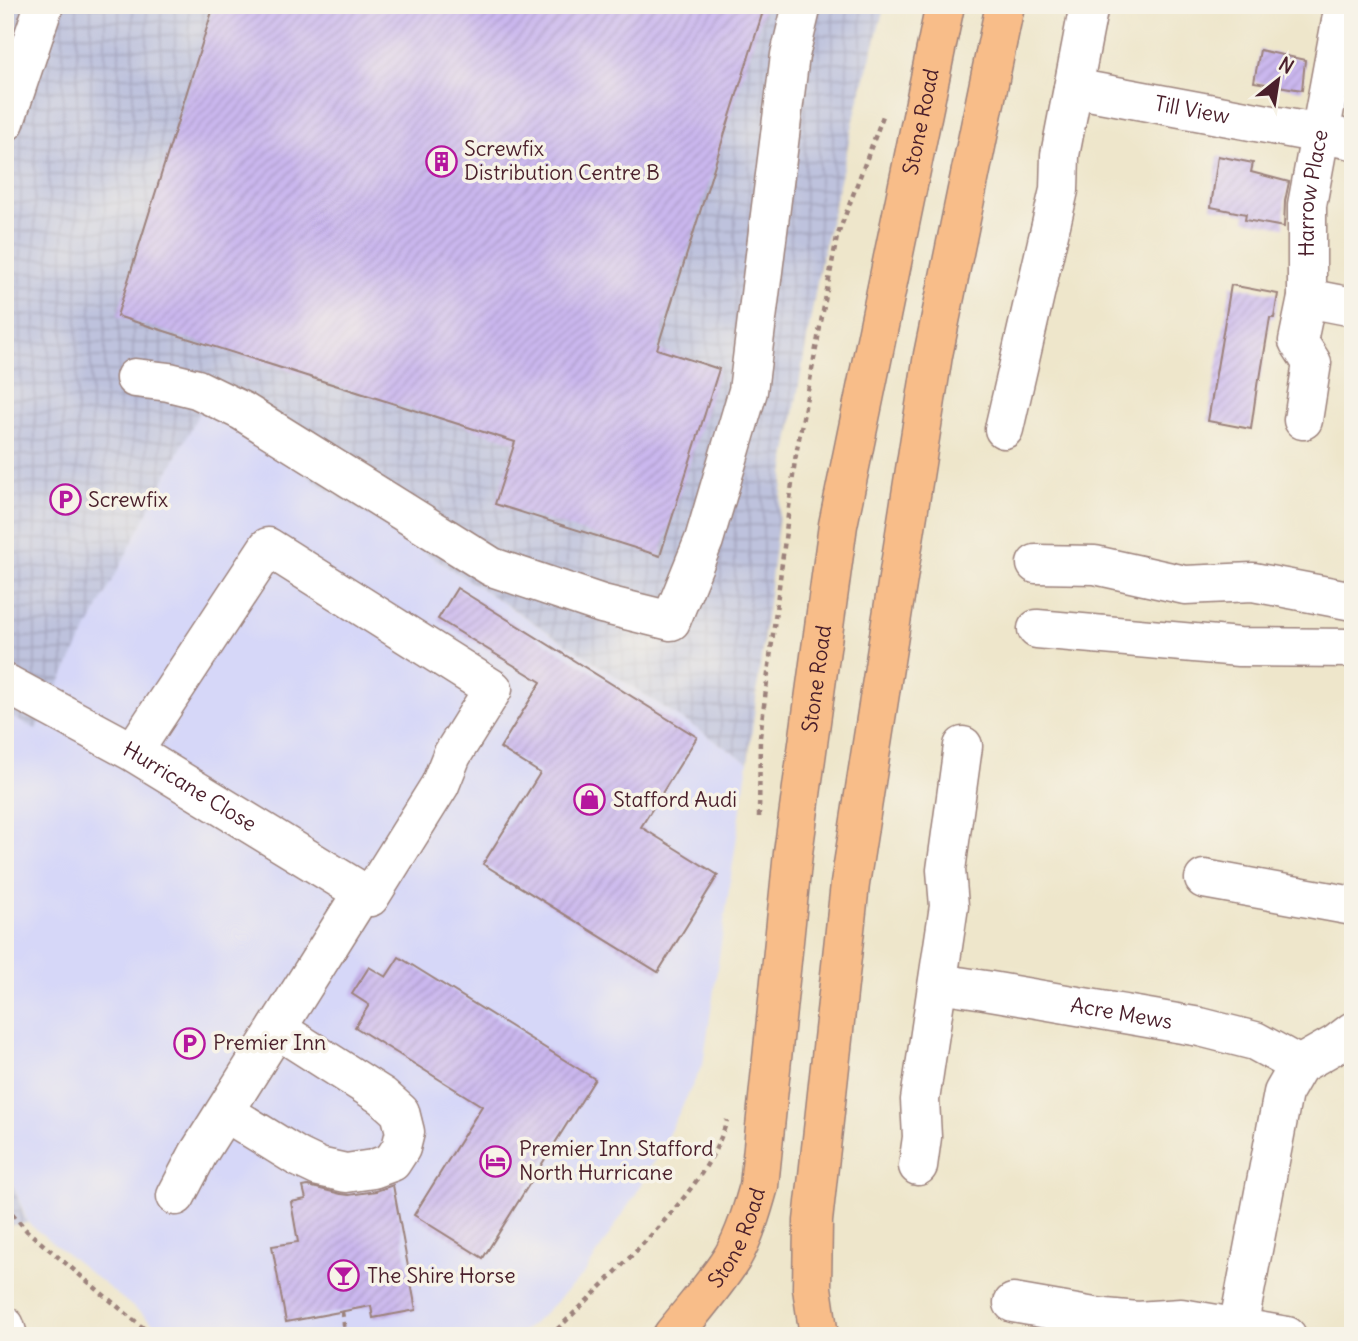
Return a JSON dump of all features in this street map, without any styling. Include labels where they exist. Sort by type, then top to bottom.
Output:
[{"type":"highway","name":"Stone Road","points":[[672,1336],[732,1257],[749,1222],[759,1186],[793,853],[838,526],[945,5]]},
{"type":"highway","points":[[820,1336],[812,1288],[813,1222],[850,884],[933,355],[1005,5]]},
{"type":"street","points":[[5,122],[44,5]]},
{"type":"street","points":[[135,378],[197,389],[242,411],[492,567],[602,604],[671,621],[704,540],[748,391],[790,55],[802,5]]},
{"type":"street","name":"Harrow Place","points":[[1303,420],[1312,363],[1298,341],[1307,298],[1307,205],[1337,137],[1344,5]]},
{"type":"street","points":[[1004,429],[1059,190],[1060,155],[1089,9]]},
{"type":"street","name":"Till View","points":[[1073,88],[1337,137]]},
{"type":"street","points":[[1307,298],[1353,307]]},
{"type":"street","points":[[133,752],[268,547],[493,690],[452,755],[440,785],[277,1029],[198,1154],[176,1196]]},
{"type":"street","points":[[1036,564],[1095,565],[1185,585],[1253,582],[1353,601]]},
{"type":"street","points":[[1037,629],[1239,647],[1353,649]]},
{"type":"street","name":"Hurricane Close","points":[[5,683],[133,752],[366,895]]},
{"type":"street","points":[[918,1166],[922,1137],[920,1100],[949,906],[946,870],[963,746]]},
{"type":"street","points":[[1205,879],[1353,906]]},
{"type":"street","name":"Acre Mews","points":[[938,983],[1200,1027],[1255,1041],[1298,1065]]},
{"type":"street","points":[[225,1112],[298,1157],[319,1167],[346,1173],[373,1169],[392,1162],[401,1148],[405,1132],[400,1112],[382,1096],[277,1029]]},
{"type":"street","points":[[1238,1328],[1283,1093],[1298,1065],[1336,1044],[1353,1031]]},
{"type":"street","points":[[1013,1303],[1092,1326],[1181,1318],[1287,1336]]},
{"type":"street","points":[[5,1326],[8,1336]]},
{"type":"path","points":[[760,820],[760,737],[795,460],[837,237],[886,109]]},
{"type":"path","points":[[550,1336],[670,1215],[705,1170],[729,1115]]},
{"type":"path","points":[[5,1195],[11,1212],[27,1231],[153,1336]]},
{"type":"path","points":[[342,1312],[346,1336]]},
{"type":"shaded area","points":[[5,5],[885,5],[858,103],[820,265],[786,459],[748,762],[202,407],[36,729],[5,714]]},
{"type":"shaded area","points":[[201,407],[748,762],[703,1064],[637,1192],[584,1274],[517,1336],[169,1336],[28,1223],[5,1164],[5,714],[36,728]]},
{"type":"shaded area","points":[[5,1164],[27,1223],[28,1223],[5,1226]]},
{"type":"building","name":"Screwfix Distribution Centre B","points":[[214,5],[765,5],[657,349],[719,369],[660,556],[495,504],[515,442],[117,316]]},
{"type":"building","points":[[1260,50],[1305,60],[1302,90],[1254,82]]},
{"type":"building","points":[[1218,156],[1253,163],[1251,172],[1289,182],[1284,227],[1245,220],[1246,214],[1211,207]]},
{"type":"building","points":[[1231,285],[1278,294],[1274,318],[1270,318],[1251,429],[1208,421]]},
{"type":"building","name":"Stafford Audi","points":[[457,588],[697,737],[641,827],[718,875],[658,972],[483,864],[540,773],[500,748],[541,682],[438,619]]},
{"type":"building","name":"Premier Inn Stafford North Hurricane","points":[[399,957],[595,1079],[483,1258],[414,1215],[482,1106],[355,1027],[369,1005],[352,994],[369,967],[386,977]]},
{"type":"building","name":"The Shire Horse","points":[[393,1185],[416,1310],[373,1318],[371,1306],[286,1322],[272,1246],[298,1242],[291,1202],[306,1199],[303,1187],[308,1186],[349,1195]]},
{"type":"place","name":"Screwfix Distribution Centre B","points":[[441,161]]},
{"type":"place","name":"Screwfix","points":[[65,500]]},
{"type":"place","name":"Stafford Audi","points":[[590,800]]},
{"type":"place","name":"Premier Inn","points":[[190,1043]]},
{"type":"place","name":"Premier Inn Stafford North Hurricane","points":[[496,1161]]},
{"type":"place","name":"The Shire Horse","points":[[344,1276]]}]
